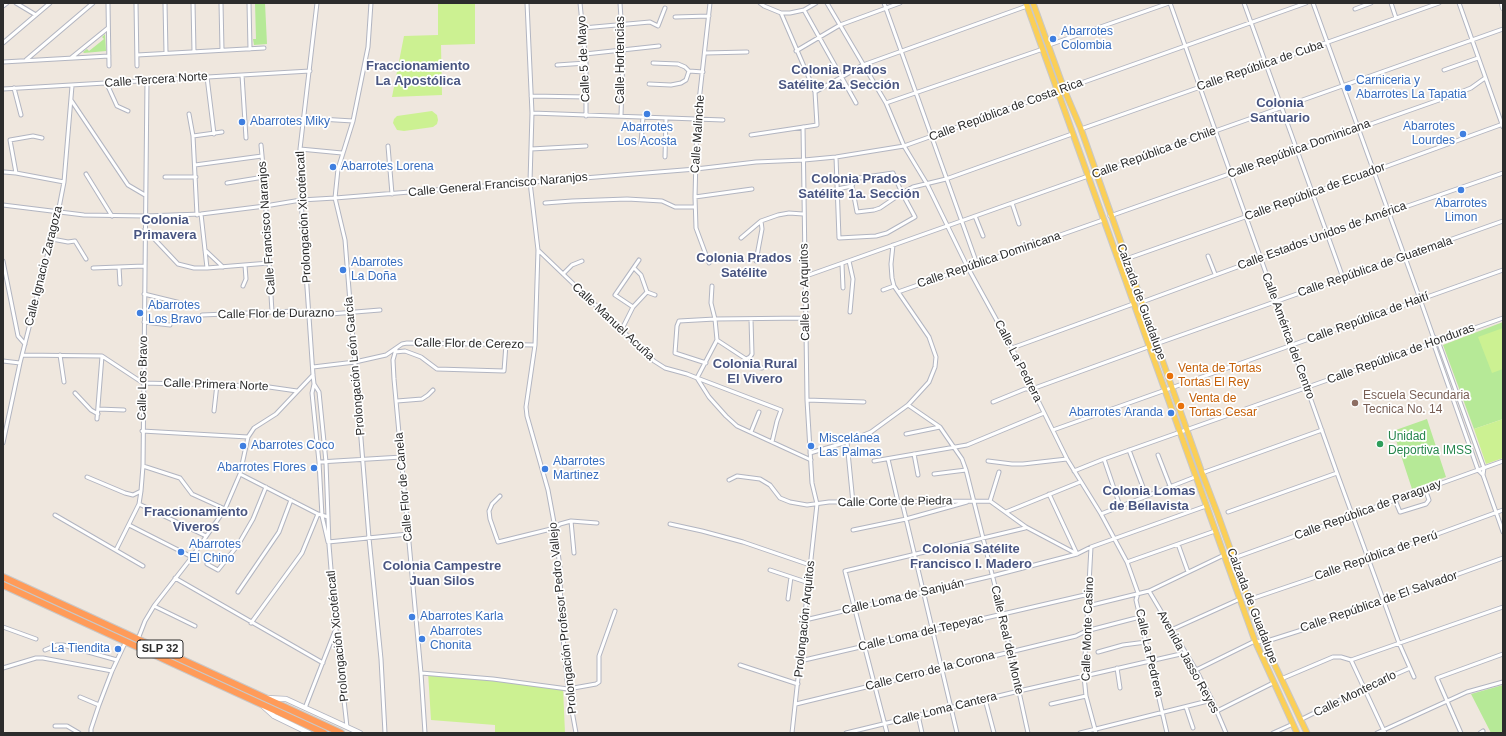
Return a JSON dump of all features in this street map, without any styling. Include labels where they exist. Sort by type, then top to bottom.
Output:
[{"type":"highway","name":"SLP 32","points":[[3,577],[341,733]]},
{"type":"highway","name":"SLP 32","points":[[3,585],[261,704],[311,731],[324,733]]},
{"type":"main road","name":"Calzada de Guadalupe","points":[[1034,3],[1064,89],[1081,129],[1110,216],[1202,473],[1221,514],[1233,558],[1248,600],[1264,642],[1307,733]]},
{"type":"main road","points":[[1502,3],[1503,8]]},
{"type":"main road","name":"Calzada de Guadalupe","points":[[1026,5],[1255,641],[1297,733]]},
{"type":"main road","points":[[265,697],[286,699],[360,733]]},
{"type":"main road","points":[[261,704],[274,716],[301,731],[311,731]]},
{"type":"street","points":[[3,6],[7,3]]},
{"type":"street","points":[[16,3],[36,15]]},
{"type":"street","points":[[3,43],[50,3]]},
{"type":"street","points":[[26,61],[93,3]]},
{"type":"street","points":[[108,3],[109,66]]},
{"type":"street","points":[[136,3],[137,66]]},
{"type":"street","points":[[165,3],[166,53]]},
{"type":"street","points":[[193,3],[194,52]]},
{"type":"street","points":[[221,3],[222,50]]},
{"type":"street","points":[[249,3],[250,49]]},
{"type":"street","name":"Prolongación Xicoténcatl","points":[[317,3],[300,149],[301,200],[314,384],[312,393],[319,462],[322,516],[329,543]]},
{"type":"street","name":"Prolongación León García","points":[[371,3],[368,47],[353,121],[338,169],[335,198],[345,240],[369,538],[381,659],[385,733]]},
{"type":"street","name":"Prolongación Profesor Pedro Vallejo","points":[[528,3],[528,46],[532,113],[530,182],[538,250],[535,345],[526,407],[527,416],[548,490],[555,528],[560,568],[561,617],[568,689],[576,733]]},
{"type":"street","name":"Calle 5 de Mayo","points":[[580,3],[586,62],[586,116]]},
{"type":"street","name":"Calle Hortencias","points":[[620,3],[623,50],[621,116]]},
{"type":"street","name":"Calle Malinche","points":[[708,263],[696,228],[695,197],[697,119],[710,3]]},
{"type":"street","points":[[760,3],[781,13],[798,13],[816,3]]},
{"type":"street","name":"Calle La Pedrera","points":[[827,3],[886,103],[904,146],[927,184],[968,268],[1012,348],[1067,459],[1101,514],[1127,562],[1138,593],[1136,600],[1167,733]]},
{"type":"street","points":[[884,3],[977,264]]},
{"type":"street","points":[[796,51],[840,26],[900,3]]},
{"type":"street","points":[[1049,45],[1169,3]]},
{"type":"street","name":"Calle América del Centro","points":[[1169,3],[1337,473],[1384,601],[1414,677]]},
{"type":"street","points":[[1244,3],[1343,278]]},
{"type":"street","name":"Calle República de Costa Rica","points":[[696,169],[756,162],[836,157],[904,146],[1306,3]]},
{"type":"street","points":[[1313,3],[1420,299],[1433,336],[1433,342],[1478,470],[1483,475],[1503,532]]},
{"type":"street","points":[[1355,8],[1371,3]]},
{"type":"street","points":[[1391,3],[1396,18]]},
{"type":"street","name":"Calle República de Cuba","points":[[1081,129],[1439,3]]},
{"type":"street","points":[[1459,3],[1503,126]]},
{"type":"street","points":[[815,92],[863,65],[1026,5]]},
{"type":"street","points":[[583,28],[650,22],[658,26],[665,8]]},
{"type":"street","points":[[804,10],[856,103]]},
{"type":"street","points":[[751,135],[817,125],[815,92],[796,51],[781,13]]},
{"type":"street","points":[[675,17],[709,16]]},
{"type":"street","points":[[71,58],[108,28]]},
{"type":"street","name":"Calle República de Chile","points":[[806,276],[1503,29]]},
{"type":"street","points":[[585,54],[659,46]]},
{"type":"street","points":[[137,55],[264,48]]},
{"type":"street","points":[[886,103],[1043,49]]},
{"type":"street","points":[[705,53],[747,52]]},
{"type":"street","points":[[3,62],[109,56]]},
{"type":"street","points":[[1444,70],[1478,58]]},
{"type":"street","points":[[557,65],[586,62]]},
{"type":"street","points":[[653,63],[678,64],[685,67],[689,71],[703,72]]},
{"type":"street","name":"Calle Tercera Norte","points":[[3,89],[310,71]]},
{"type":"street","points":[[649,84],[671,85],[681,83],[686,80],[689,71]]},
{"type":"street","points":[[242,75],[246,138]]},
{"type":"street","points":[[207,77],[214,134]]},
{"type":"street","name":"Calle República Dominicana","points":[[1110,216],[1464,91],[1485,78]]},
{"type":"street","name":"Calle Los Bravo","points":[[116,550],[139,504],[143,466],[144,195],[147,81]]},
{"type":"street","points":[[107,84],[117,106],[128,111]]},
{"type":"street","name":"Calle Ignacio Zaragoza","points":[[3,443],[20,363],[52,239],[64,182],[72,86]]},
{"type":"street","points":[[14,88],[21,115]]},
{"type":"street","points":[[531,96],[586,97]]},
{"type":"street","points":[[71,100],[128,185],[144,195]]},
{"type":"street","points":[[532,113],[723,120]]},
{"type":"street","points":[[189,114],[193,136],[197,214]]},
{"type":"street","points":[[641,144],[643,117]]},
{"type":"street","points":[[303,118],[353,121]]},
{"type":"street","points":[[665,157],[666,118]]},
{"type":"street","name":"Calle República de Ecuador","points":[[1126,259],[1503,126]]},
{"type":"street","name":"Calle Los Arquitos","points":[[803,127],[803,214],[806,276],[807,400],[812,483],[817,504]]},
{"type":"street","points":[[193,136],[222,132]]},
{"type":"street","points":[[836,157],[839,238],[876,236],[887,233],[915,217],[902,193],[893,173],[859,178],[854,181],[852,186],[857,212],[880,208],[902,193],[913,187],[946,179],[1072,134]]},
{"type":"street","points":[[16,173],[10,140],[33,136],[42,138]]},
{"type":"street","name":"Calle Francisco Naranjos","points":[[261,145],[272,312]]},
{"type":"street","points":[[388,146],[392,194]]},
{"type":"street","points":[[531,148],[586,146]]},
{"type":"street","points":[[300,149],[342,153]]},
{"type":"street","points":[[195,165],[262,156]]},
{"type":"street","name":"Calle General Francisco Naranjos","points":[[3,205],[58,213],[112,216],[201,214],[301,200],[696,169]]},
{"type":"street","points":[[4,172],[64,182]]},
{"type":"street","name":"Calle Estados Unidos de América","points":[[1142,302],[1215,274],[1261,259],[1388,212],[1503,173]]},
{"type":"street","points":[[86,174],[112,216]]},
{"type":"street","points":[[165,177],[196,177]]},
{"type":"street","points":[[227,183],[264,177]]},
{"type":"street","points":[[837,189],[852,186]]},
{"type":"street","points":[[695,197],[752,189]]},
{"type":"street","points":[[544,203],[627,199],[662,201],[674,207],[695,207]]},
{"type":"street","points":[[1012,203],[1019,224]]},
{"type":"street","points":[[201,214],[207,268]]},
{"type":"street","points":[[741,238],[761,221],[784,214],[803,214]]},
{"type":"street","points":[[975,216],[983,236]]},
{"type":"street","name":"Calle República Dominicana","points":[[898,292],[1103,220]]},
{"type":"street","points":[[756,261],[762,229],[761,221]]},
{"type":"street","name":"Calle República de Guatemala","points":[[1156,344],[1503,221]]},
{"type":"street","points":[[145,229],[178,264],[194,268],[207,268],[269,263]]},
{"type":"street","points":[[52,239],[68,242],[75,241],[86,259]]},
{"type":"street","points":[[810,453],[847,442],[871,432],[908,405],[928,382],[934,367],[936,357],[928,337],[894,286],[891,264],[893,245]]},
{"type":"street","points":[[205,250],[222,267]]},
{"type":"street","name":"Calle Manuel Acuña","points":[[538,250],[654,361],[665,368],[687,374],[781,410],[772,442]]},
{"type":"street","points":[[1208,256],[1215,274]]},
{"type":"street","points":[[633,307],[615,295],[640,260]]},
{"type":"street","points":[[3,261],[18,336],[25,344]]},
{"type":"street","points":[[563,274],[572,265],[582,261]]},
{"type":"street","points":[[849,261],[852,279],[850,312]]},
{"type":"street","points":[[842,264],[843,288]]},
{"type":"street","points":[[243,286],[246,279],[244,265]]},
{"type":"street","points":[[93,268],[144,266]]},
{"type":"street","points":[[119,267],[120,284]]},
{"type":"street","points":[[634,268],[641,275],[647,292]]},
{"type":"street","name":"Calle República de Haití","points":[[1053,430],[1503,270]]},
{"type":"street","points":[[712,286],[711,303],[715,319],[717,340],[697,378],[710,397],[726,416],[737,426],[811,460]]},
{"type":"street","points":[[882,290],[894,286]]},
{"type":"street","points":[[647,292],[656,295]]},
{"type":"street","points":[[621,331],[633,307],[647,292]]},
{"type":"street","points":[[144,294],[197,308]]},
{"type":"street","points":[[1012,348],[1133,304]]},
{"type":"street","name":"Calle Flor de Durazno","points":[[202,315],[296,311],[318,315],[380,310]]},
{"type":"street","points":[[706,363],[675,353],[677,326],[679,321],[806,318]]},
{"type":"street","name":"Calle República de Honduras","points":[[1074,471],[1129,450],[1503,318]]},
{"type":"street","points":[[746,359],[752,354],[751,319]]},
{"type":"street","points":[[144,322],[170,325]]},
{"type":"street","points":[[1433,336],[1438,340],[1484,468],[1483,475]]},
{"type":"street","points":[[717,340],[746,359],[751,366],[762,368]]},
{"type":"street","name":"Calle Flor de Cerezo","points":[[313,367],[355,362],[386,355],[396,350],[402,344],[407,343],[535,345]]},
{"type":"street","points":[[396,350],[405,351],[421,357],[437,369],[504,371],[506,344]]},
{"type":"street","points":[[993,402],[1025,389],[1032,389],[1148,347]]},
{"type":"street","name":"Calle Flor de Canela","points":[[396,350],[393,360],[425,733]]},
{"type":"street","points":[[22,355],[102,356],[143,383]]},
{"type":"street","points":[[60,355],[64,382]]},
{"type":"street","points":[[386,355],[393,360]]},
{"type":"street","points":[[97,419],[102,356]]},
{"type":"street","points":[[3,361],[20,363]]},
{"type":"street","points":[[138,639],[145,621],[154,606],[192,557],[225,509],[240,474],[248,437],[254,428],[276,414],[313,374]]},
{"type":"street","name":"Calle Primera Norte","points":[[143,383],[262,386],[297,391]]},
{"type":"street","points":[[214,411],[217,384]]},
{"type":"street","name":"Prolongación Xicoténcatl","points":[[314,384],[318,392],[326,462],[329,543],[336,629],[347,727]]},
{"type":"street","points":[[397,401],[422,399],[433,390]]},
{"type":"street","points":[[75,393],[91,410],[98,414]]},
{"type":"street","points":[[807,400],[864,402]]},
{"type":"street","name":"Calle Real del Monte","points":[[908,405],[940,427],[962,459],[1002,614],[1028,733]]},
{"type":"street","points":[[98,409],[124,410]]},
{"type":"street","points":[[751,432],[759,412]]},
{"type":"street","points":[[874,461],[967,444],[1044,413]]},
{"type":"street","points":[[906,434],[940,427]]},
{"type":"street","points":[[1202,473],[1322,430]]},
{"type":"street","points":[[142,431],[248,437]]},
{"type":"street","points":[[847,442],[853,503]]},
{"type":"street","points":[[1129,450],[1146,495]]},
{"type":"street","points":[[914,454],[918,476]]},
{"type":"street","points":[[1158,455],[1170,486]]},
{"type":"street","points":[[319,462],[402,456]]},
{"type":"street","points":[[888,459],[906,519],[957,733]]},
{"type":"street","points":[[988,461],[1023,464],[1067,459]]},
{"type":"street","points":[[1104,459],[1120,506]]},
{"type":"street","name":"Calle República de Paraguay","points":[[1233,558],[1503,461]]},
{"type":"street","points":[[143,466],[180,478],[192,494],[225,509]]},
{"type":"street","points":[[934,474],[966,470]]},
{"type":"street","points":[[990,501],[999,472]]},
{"type":"street","points":[[1228,512],[1337,473]]},
{"type":"street","points":[[240,474],[322,516],[328,517]]},
{"type":"street","name":"Calle Corte de Piedra","points":[[729,480],[737,476],[760,479],[770,485],[780,498],[790,502],[808,505],[829,502],[973,501]]},
{"type":"street","points":[[87,477],[133,495],[141,491]]},
{"type":"street","points":[[1101,514],[1195,477]]},
{"type":"street","points":[[1006,512],[1080,482]]},
{"type":"street","points":[[207,564],[218,570],[238,545],[253,520],[266,486]]},
{"type":"street","points":[[1395,500],[1400,512],[1426,504],[1428,500],[1425,489]]},
{"type":"street","points":[[1049,494],[1077,554]]},
{"type":"street","points":[[500,496],[492,504],[489,511],[490,519],[498,542],[555,528],[560,524],[571,521],[597,523]]},
{"type":"street","points":[[238,592],[279,532],[291,500]]},
{"type":"street","points":[[853,530],[906,519],[973,501],[990,501],[1026,528],[1077,554]]},
{"type":"street","points":[[139,504],[206,536]]},
{"type":"street","name":"Prolongación Arquitos","points":[[792,733],[817,504]]},
{"type":"street","name":"Calle Loma de Sanjuán","points":[[805,620],[923,593],[1077,554],[1091,547],[1206,506]]},
{"type":"street","name":"Calle República de Perú","points":[[1248,600],[1369,559],[1503,510]]},
{"type":"street","points":[[251,623],[302,553],[318,514]]},
{"type":"street","points":[[55,515],[143,566]]},
{"type":"street","points":[[571,521],[574,553]]},
{"type":"street","points":[[670,524],[743,542],[810,565]]},
{"type":"street","points":[[129,525],[192,557]]},
{"type":"street","points":[[887,733],[845,571],[1026,528]]},
{"type":"street","points":[[1127,562],[1215,531]]},
{"type":"street","points":[[329,543],[408,534]]},
{"type":"street","points":[[1178,544],[1188,572]]},
{"type":"street","name":"Calle Monte Casino","points":[[1091,547],[1084,676],[1086,696],[1096,731]]},
{"type":"street","points":[[1088,606],[1138,593],[1148,592],[1224,555]]},
{"type":"street","name":"Calle República de El Salvador","points":[[1255,641],[1264,642],[1503,558]]},
{"type":"street","points":[[770,570],[809,583]]},
{"type":"street","points":[[788,599],[791,577]]},
{"type":"street","points":[[175,578],[323,663]]},
{"type":"street","name":"Avenida Jasso Reyes","points":[[1148,592],[1196,670],[1212,700],[1226,733]]},
{"type":"street","name":"Calle Loma del Tepeyac","points":[[800,661],[1089,594]]},
{"type":"street","points":[[1171,630],[1240,599]]},
{"type":"street","points":[[154,606],[196,626]]},
{"type":"street","points":[[1281,680],[1333,657],[1341,657],[1351,660],[1503,607]]},
{"type":"street","points":[[421,673],[493,679],[568,689],[596,684],[599,682],[600,656],[615,611]]},
{"type":"street","name":"Calle Cerro de la Corona","points":[[796,704],[1076,636],[1086,631],[1140,617]]},
{"type":"street","points":[[3,627],[36,639]]},
{"type":"street","points":[[306,708],[336,629]]},
{"type":"street","points":[[91,733],[91,729],[112,671],[126,641]]},
{"type":"street","points":[[1196,670],[1255,641]]},
{"type":"street","points":[[1098,652],[1123,645],[1146,642]]},
{"type":"street","points":[[45,650],[63,645],[97,653],[117,660]]},
{"type":"street","name":"Calle Loma Cantera","points":[[846,733],[1185,653]]},
{"type":"street","points":[[1461,733],[1437,678],[1503,654]]},
{"type":"street","points":[[3,668],[36,658],[43,658],[112,671]]},
{"type":"street","points":[[1351,660],[1384,731]]},
{"type":"street","points":[[740,665],[798,684]]},
{"type":"street","points":[[1117,668],[1120,688]]},
{"type":"street","name":"Calle Montecarlo","points":[[1300,720],[1364,688],[1410,668]]},
{"type":"street","points":[[1377,733],[1447,700],[1467,692],[1503,682]]},
{"type":"street","points":[[1216,710],[1274,683]]},
{"type":"street","points":[[1051,704],[1086,696]]},
{"type":"street","points":[[80,697],[99,706]]},
{"type":"street","points":[[985,699],[994,733]]},
{"type":"street","points":[[1080,733],[1096,731],[1212,700]]},
{"type":"street","points":[[1186,707],[1193,728]]},
{"type":"street","points":[[918,715],[922,733]]},
{"type":"street","points":[[1274,733],[1292,724]]},
{"type":"street","points":[[55,726],[67,726],[78,733]]},
{"type":"green space","points":[[255,3],[265,3],[267,44],[254,45],[253,39],[256,39]]},
{"type":"green space","points":[[438,3],[475,3],[475,44],[441,45],[442,95],[392,97],[404,36],[438,35]]},
{"type":"green space","points":[[105,34],[106,51],[83,52],[87,49],[89,51],[104,39],[102,37]]},
{"type":"green space","points":[[432,111],[437,115],[438,120],[437,124],[433,127],[404,131],[397,130],[393,123],[397,116]]},
{"type":"green space","points":[[1503,322],[1503,419],[1474,429],[1443,345]]},
{"type":"green space","points":[[1503,328],[1503,369],[1492,373],[1478,337]]},
{"type":"green space","points":[[1427,419],[1446,477],[1412,489],[1393,431]]},
{"type":"green space","points":[[1503,419],[1503,458],[1486,464],[1474,429]]},
{"type":"green space","points":[[428,672],[563,688],[565,733],[495,733],[495,725],[431,720]]},
{"type":"green space","points":[[1503,685],[1503,733],[1491,733],[1471,694]]},
{"type":"place","name":"Abarrotes Colombia","points":[[1053,39]]},
{"type":"place","name":"Carniceria y Abarrotes La Tapatia","points":[[1348,88]]},
{"type":"place","name":"Abarrotes Los Acosta","points":[[647,114]]},
{"type":"place","name":"Abarrotes Miky","points":[[242,122]]},
{"type":"place","name":"Abarrotes Lourdes","points":[[1463,134]]},
{"type":"place","name":"Abarrotes Lorena","points":[[333,167]]},
{"type":"place","name":"Abarrotes Limon","points":[[1461,190]]},
{"type":"place","name":"Abarrotes La Doña","points":[[343,270]]},
{"type":"place","name":"Abarrotes Los Bravo","points":[[140,313]]},
{"type":"place","name":"Venta de Tortas Tortas El Rey","points":[[1170,376]]},
{"type":"place","name":"Escuela Secundaria Tecnica No. 14","points":[[1355,403]]},
{"type":"place","name":"Venta de Tortas Cesar","points":[[1181,406]]},
{"type":"place","name":"Abarrotes Aranda","points":[[1171,413]]},
{"type":"place","name":"Unidad Deportiva IMSS","points":[[1380,444]]},
{"type":"place","name":"Abarrotes Coco","points":[[243,446]]},
{"type":"place","name":"Miscelánea Las Palmas","points":[[811,446]]},
{"type":"place","name":"Abarrotes Flores","points":[[314,468]]},
{"type":"place","name":"Abarrotes Martinez","points":[[545,469]]},
{"type":"place","name":"Abarrotes El Chino","points":[[181,552]]},
{"type":"place","name":"Abarrotes Karla","points":[[412,617]]},
{"type":"place","name":"Abarrotes Chonita","points":[[422,639]]},
{"type":"place","name":"La Tiendita","points":[[118,649]]},
{"type":"district","name":"Fraccionamiento La Apostólica","points":[[418,74]]},
{"type":"district","name":"Colonia Prados Satélite 2a. Sección","points":[[839,78]]},
{"type":"district","name":"Colonia Santuario","points":[[1280,110]]},
{"type":"district","name":"Colonia Prados Satélite 1a. Sección","points":[[859,186]]},
{"type":"district","name":"Colonia Primavera","points":[[165,228]]},
{"type":"district","name":"Colonia Prados Satélite","points":[[744,266]]},
{"type":"district","name":"Colonia Rural El Vivero","points":[[755,372]]},
{"type":"district","name":"Colonia Lomas de Bellavista","points":[[1149,498]]},
{"type":"district","name":"Fraccionamiento Viveros","points":[[196,520]]},
{"type":"district","name":"Colonia Satélite Francisco I. Madero","points":[[971,556]]},
{"type":"district","name":"Colonia Campestre Juan Silos","points":[[442,574]]}]
